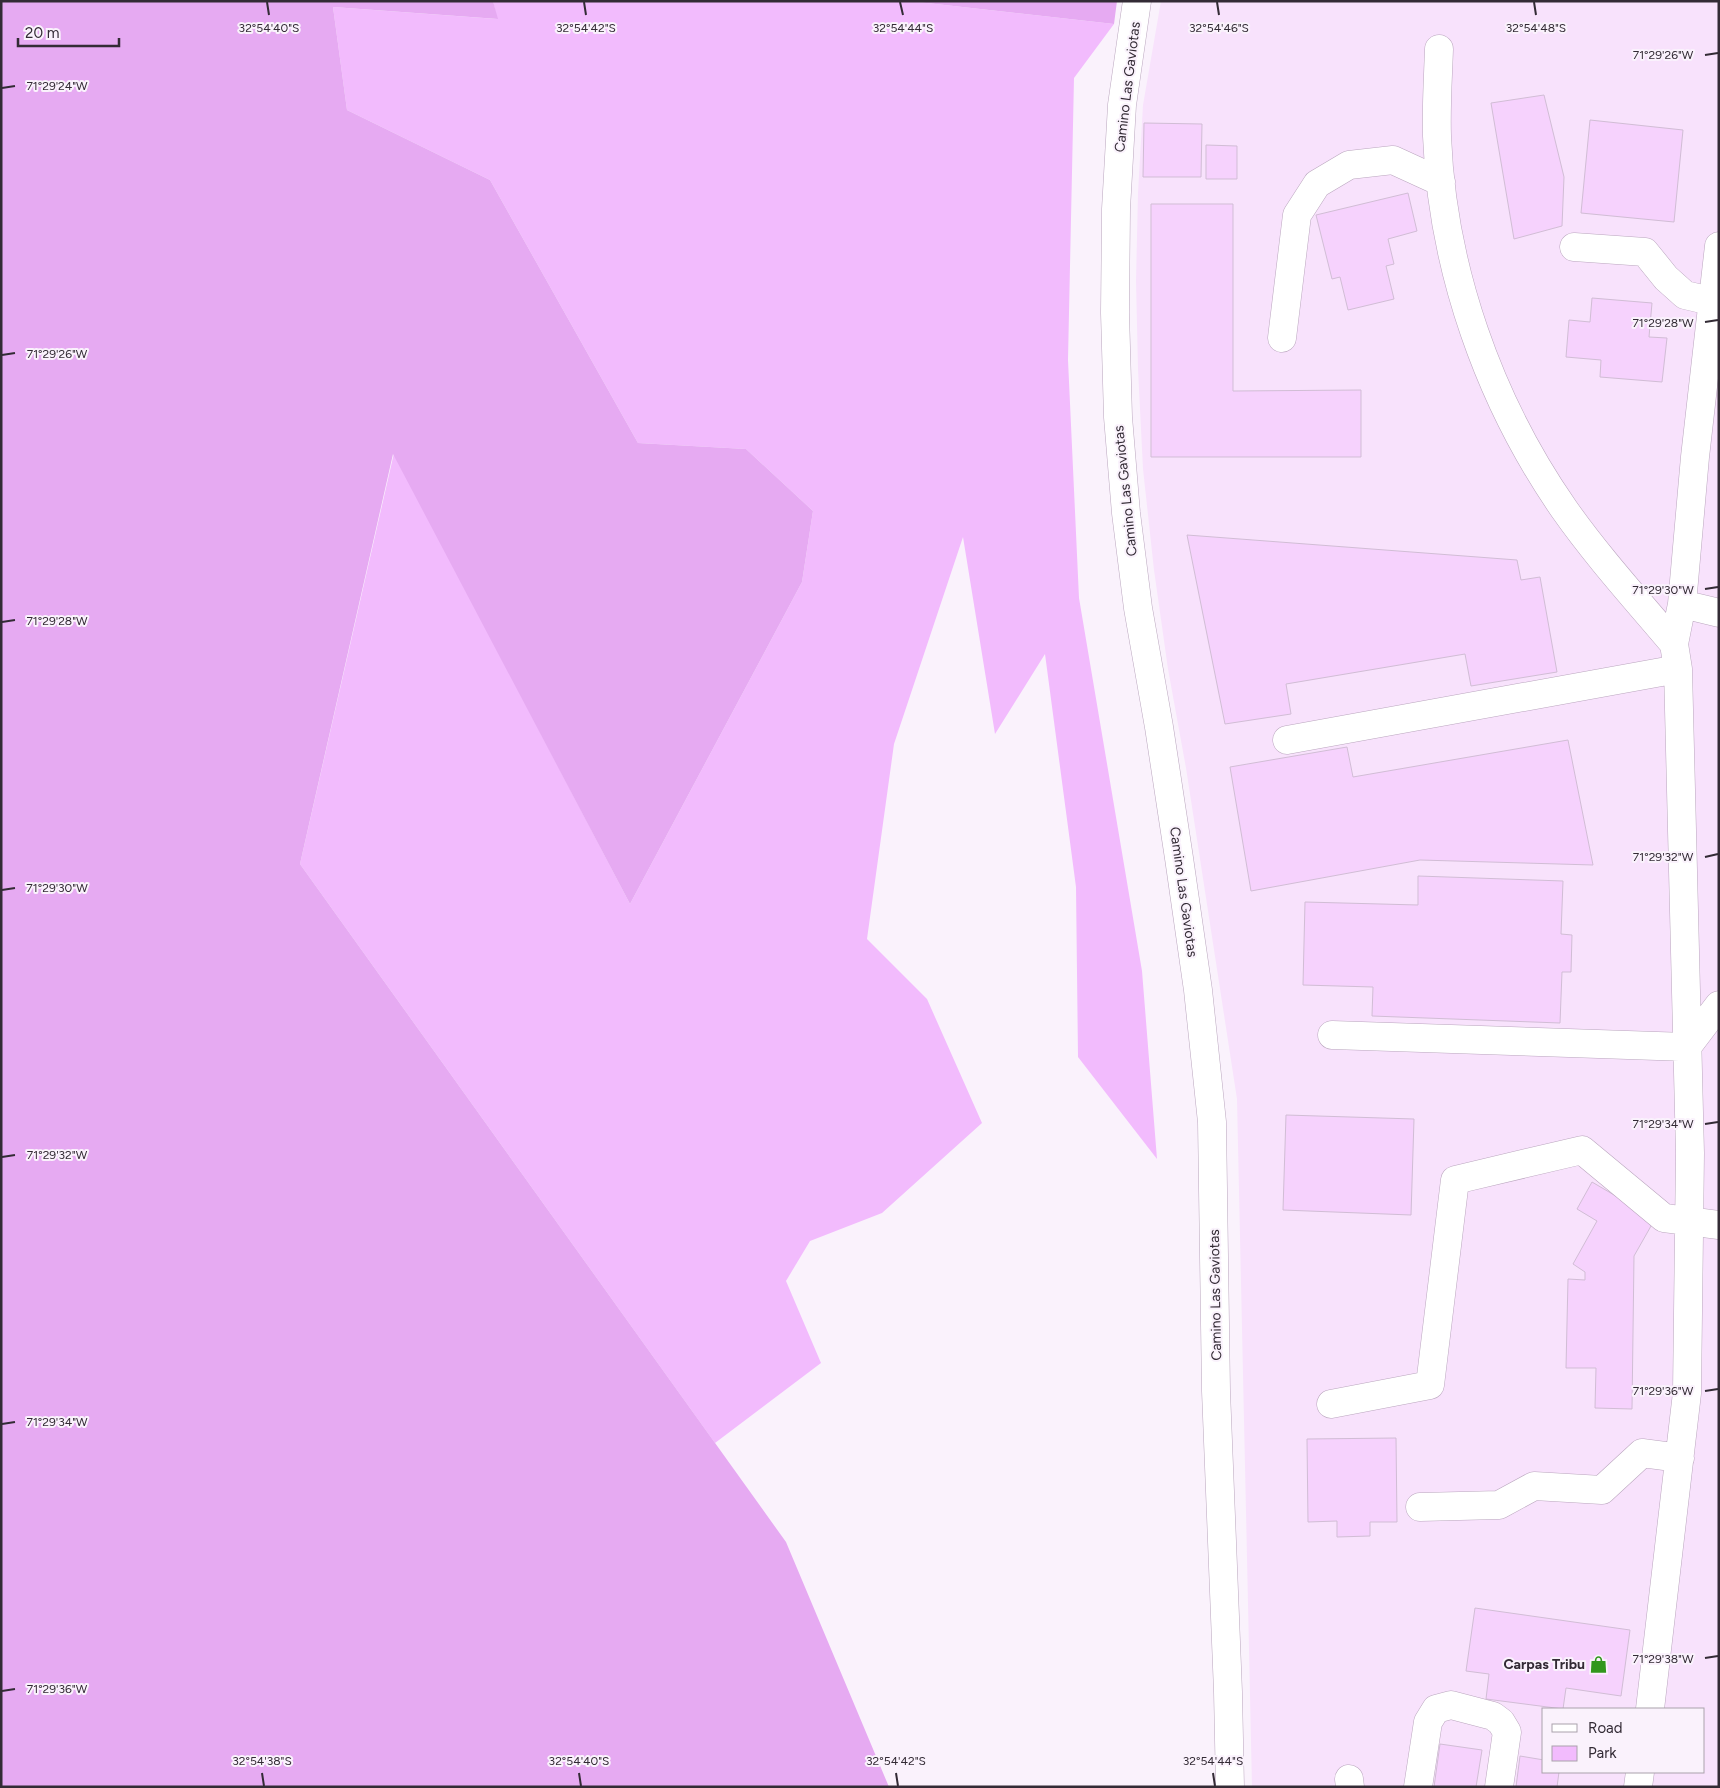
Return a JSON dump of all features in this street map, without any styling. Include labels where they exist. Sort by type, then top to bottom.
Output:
[{"type":"street","name":"Camino Las Gaviotas","points":[[1137,1],[1122,105],[1116,209],[1115,313],[1118,417],[1126,513],[1138,608],[1180,858],[1198,990],[1212,1122],[1216,1392],[1230,1787]]},
{"type":"street","points":[[1439,49],[1437,138],[1441,182],[1450,240],[1464,297],[1482,353],[1505,408],[1532,460],[1564,509],[1676,656]]},
{"type":"street","points":[[1282,338],[1297,215],[1317,184],[1349,165],[1393,160],[1441,182]]},
{"type":"street","points":[[1650,1708],[1687,1393],[1690,1153],[1676,656],[1695,457],[1716,303],[1719,246]]},
{"type":"street","points":[[1574,247],[1645,252],[1666,278],[1685,296],[1716,303]]},
{"type":"street","points":[[1682,604],[1719,613]]},
{"type":"street","points":[[1287,740],[1676,656]]},
{"type":"street","points":[[1687,1047],[1719,1005]]},
{"type":"street","points":[[1332,1036],[1687,1047]]},
{"type":"street","points":[[1331,1404],[1430,1385],[1455,1180],[1582,1150],[1664,1218],[1719,1225]]},
{"type":"street","points":[[1420,1507],[1499,1505],[1534,1486],[1602,1490],[1642,1453],[1680,1458]]},
{"type":"street","points":[[1418,1787],[1428,1722],[1436,1709],[1452,1706],[1492,1716],[1501,1722],[1507,1732],[1499,1787]]},
{"type":"street","points":[[1638,1787],[1640,1773]]},
{"type":"shaded area","points":[[1,1],[493,1],[498,19],[333,7],[347,110],[490,180],[638,443],[746,449],[813,511],[802,582],[630,904],[393,454],[300,864],[786,1542],[889,1787],[1,1787]]},
{"type":"shaded area","points":[[909,1],[1117,1],[1114,24]]},
{"type":"shaded area","points":[[1161,1],[1719,1],[1719,1787],[1252,1787],[1237,1099],[1186,768],[1168,669],[1154,570],[1143,469],[1138,369],[1136,281],[1143,105]]},
{"type":"green space","points":[[493,1],[909,1],[1114,24],[1074,78],[1068,360],[1079,598],[1142,971],[1157,1159],[1078,1057],[1076,887],[1045,654],[995,734],[963,537],[894,744],[867,939],[927,999],[982,1123],[882,1213],[810,1241],[786,1281],[821,1363],[715,1443],[300,864],[394,453],[630,904],[802,582],[813,511],[746,449],[638,443],[490,180],[347,110],[333,7],[497,19]]},
{"type":"building","points":[[1544,95],[1564,177],[1562,226],[1514,239],[1491,103]]},
{"type":"building","points":[[1590,120],[1683,130],[1674,222],[1581,213]]},
{"type":"building","points":[[1144,123],[1202,124],[1201,177],[1143,177]]},
{"type":"building","points":[[1206,145],[1237,146],[1237,179],[1206,179]]},
{"type":"building","points":[[1408,193],[1417,231],[1388,239],[1394,264],[1386,266],[1394,299],[1348,310],[1340,277],[1332,279],[1316,215]]},
{"type":"building","points":[[1151,204],[1233,204],[1233,391],[1361,390],[1361,457],[1151,457]]},
{"type":"building","points":[[1592,298],[1652,303],[1649,337],[1667,338],[1662,382],[1600,377],[1601,360],[1566,357],[1569,320],[1590,322]]},
{"type":"building","points":[[1187,535],[1517,560],[1521,580],[1540,577],[1557,672],[1471,686],[1465,654],[1286,684],[1291,714],[1225,724]]},
{"type":"building","points":[[1568,740],[1593,865],[1420,860],[1251,891],[1230,767],[1347,747],[1353,777]]},
{"type":"building","points":[[1418,876],[1563,881],[1561,934],[1572,935],[1571,972],[1562,972],[1560,1023],[1372,1016],[1373,987],[1303,985],[1305,902],[1418,905]]},
{"type":"building","points":[[1286,1115],[1414,1119],[1411,1215],[1283,1210]]},
{"type":"building","points":[[1592,1182],[1655,1219],[1634,1256],[1632,1409],[1595,1408],[1596,1368],[1566,1368],[1568,1279],[1585,1280],[1585,1272],[1573,1264],[1597,1221],[1577,1209]]},
{"type":"building","points":[[1396,1438],[1397,1522],[1370,1522],[1370,1536],[1337,1537],[1337,1521],[1308,1522],[1307,1439]]},
{"type":"building","points":[[1475,1608],[1630,1630],[1621,1696],[1566,1688],[1563,1708],[1486,1699],[1489,1674],[1466,1671]]},
{"type":"building","points":[[1440,1744],[1482,1750],[1476,1787],[1434,1787]]},
{"type":"building","points":[[1520,1756],[1542,1760],[1542,1773],[1559,1773],[1557,1787],[1516,1787]]},
{"type":"place","name":"Carpas Tribu","points":[[1599,1664]]}]
